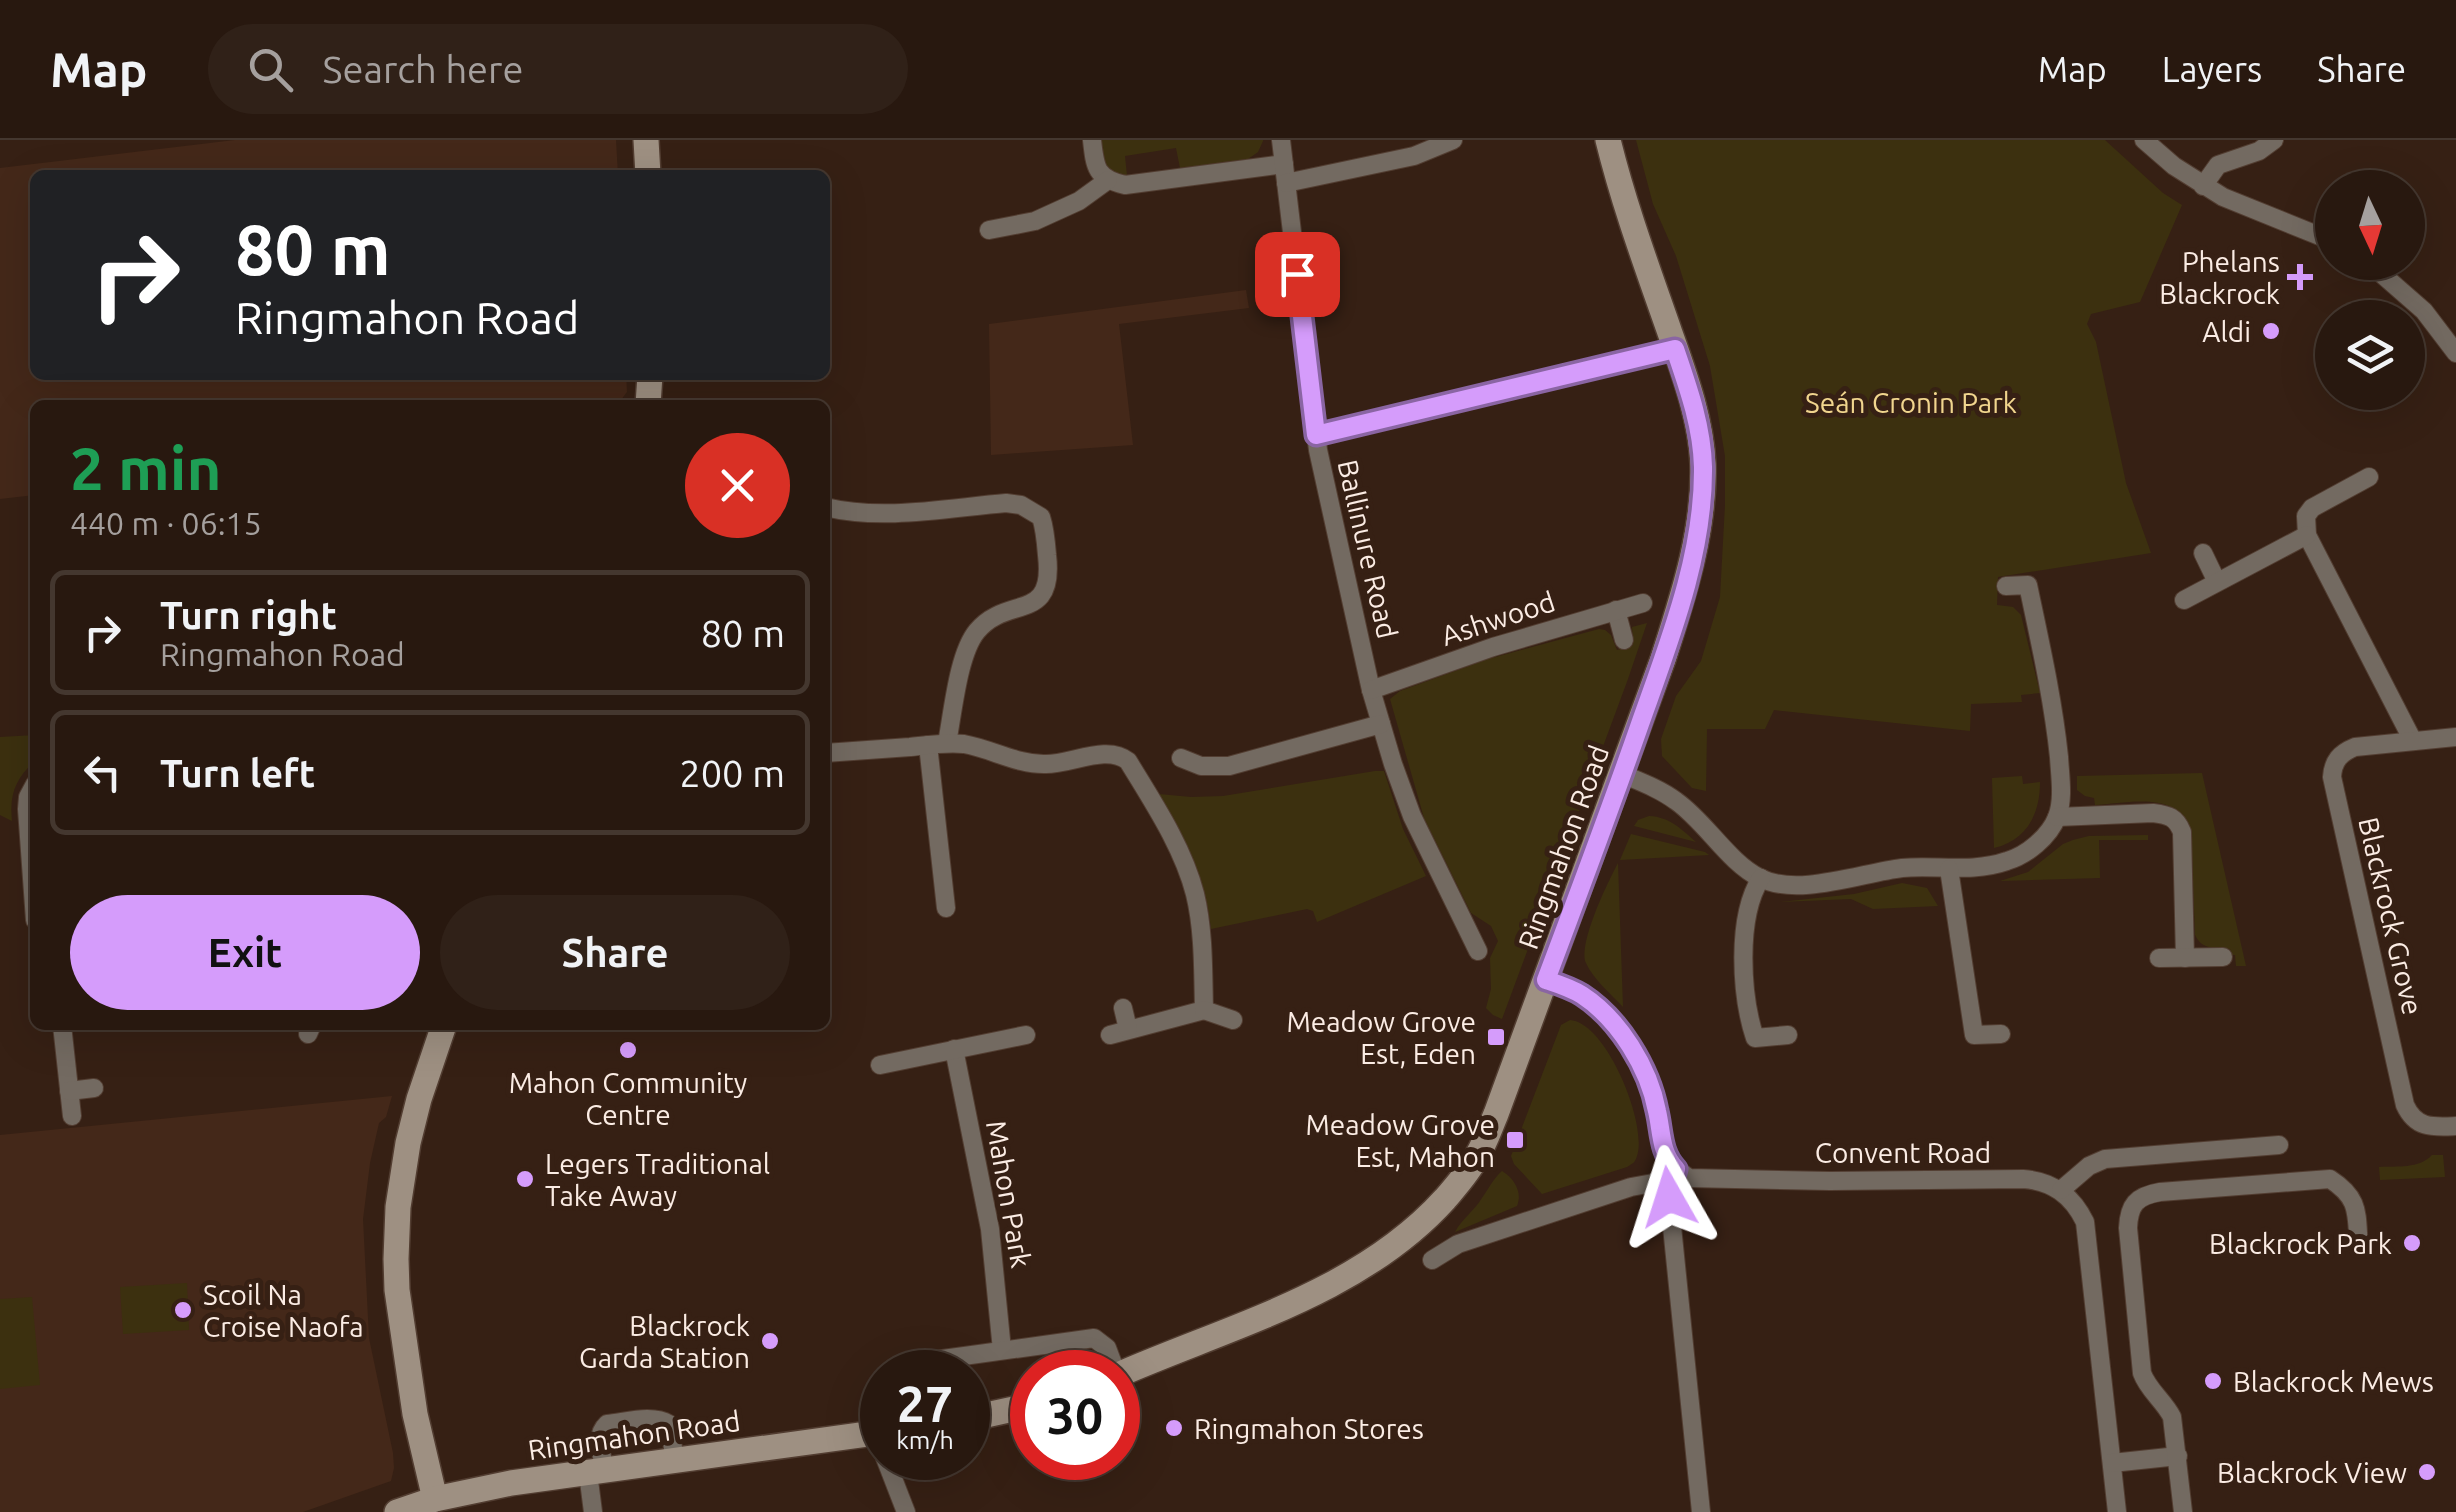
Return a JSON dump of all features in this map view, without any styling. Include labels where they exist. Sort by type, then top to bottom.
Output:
[{"type":"street","points":[[646,140],[648,170]]},
{"type":"street","points":[[1092,140],[1097,170],[1108,180],[1125,185],[1285,173],[1414,156],[1453,140]]},
{"type":"street","name":"Ballinure Road","points":[[1280,140],[1322,474],[1372,690],[1412,816],[1478,951]]},
{"type":"street","name":"Ringmahon Road","points":[[1140,1365],[1257,1318],[1354,1273],[1387,1252],[1458,1183],[1478,1156],[1507,1084],[1674,625],[1697,531],[1703,472],[1693,405],[1628,214],[1608,140]]},
{"type":"street","points":[[2144,140],[2204,186],[2315,234]]},
{"type":"street","points":[[2204,186],[2218,165],[2254,153],[2274,140]]},
{"type":"street","points":[[989,230],[1036,221],[1079,201],[1108,180]]},
{"type":"street","points":[[2390,280],[2424,311],[2456,354]]},
{"type":"street","points":[[1316,435],[1675,349]]},
{"type":"street","points":[[2369,476],[2312,508],[2306,516],[2307,535],[2413,740]]},
{"type":"street","points":[[830,509],[883,513],[1006,503],[1021,505],[1041,516],[1048,583],[1033,602],[990,620],[978,630],[964,654],[938,744],[946,908]]},
{"type":"street","points":[[2184,600],[2307,535]]},
{"type":"street","points":[[2203,553],[2218,582]]},
{"type":"street","points":[[1622,774],[1678,802],[1745,867],[1778,883],[1800,884],[1896,869],[1996,864],[2019,857],[2033,848],[2057,817],[2061,784],[2055,722],[2028,585],[2006,586]]},
{"type":"street","name":"Ashwood","points":[[1372,690],[1493,647],[1643,603]]},
{"type":"street","points":[[1616,610],[1624,640]]},
{"type":"street","points":[[1181,758],[1200,766],[1228,766],[1381,724]]},
{"type":"street","name":"Blackrock Grove","points":[[2456,737],[2355,747],[2336,760],[2332,777],[2405,1105],[2409,1114],[2423,1125],[2456,1126]]},
{"type":"street","points":[[830,753],[938,744],[986,749],[1043,765],[1121,755],[1176,845],[1191,879],[1199,915],[1204,1010]]},
{"type":"street","points":[[30,793],[30,825]]},
{"type":"street","points":[[2057,817],[2153,812],[2177,820],[2182,832],[2185,958]]},
{"type":"street","points":[[1949,869],[1974,1034],[2001,1034]]},
{"type":"street","points":[[1761,878],[1748,915],[1746,1004],[1755,1038],[1788,1035]]},
{"type":"street","points":[[2158,958],[2223,957]]},
{"type":"street","points":[[1546,980],[1580,994],[1623,1037],[1647,1080],[1657,1108],[1663,1149],[1676,1169]]},
{"type":"street","points":[[1123,1008],[1119,1032],[1204,1010],[1232,1020]]},
{"type":"street","points":[[63,1030],[72,1116]]},
{"type":"street","points":[[435,1499],[414,1414],[397,1290],[397,1229],[408,1143],[442,1030]]},
{"type":"street","points":[[880,1064],[1026,1035]]},
{"type":"street","name":"Mahon Park","points":[[954,1049],[990,1228],[1002,1350]]},
{"type":"street","points":[[69,1090],[94,1088]]},
{"type":"street","points":[[2118,1512],[2085,1222],[2061,1190],[2089,1166],[2105,1159],[2278,1146]]},
{"type":"street","points":[[1432,1260],[1458,1244],[1653,1183],[1676,1169]]},
{"type":"street","points":[[1676,1169],[1669,1197],[1702,1512]]},
{"type":"street","name":"Convent Road","points":[[1676,1169],[1690,1178],[1705,1180],[2023,1179],[2038,1180],[2061,1190]]},
{"type":"street","points":[[2183,1512],[2172,1417],[2142,1373],[2128,1228],[2129,1214],[2138,1200],[2160,1192],[2330,1179],[2350,1193],[2359,1248]]},
{"type":"street","points":[[990,1352],[1094,1338],[1108,1350]]},
{"type":"street","points":[[593,1512],[600,1432],[608,1424],[666,1421],[675,1460]]},
{"type":"street","name":"Ringmahon Road","points":[[397,1512],[503,1484],[675,1460],[860,1445]]},
{"type":"street","points":[[2112,1463],[2178,1456]]},
{"type":"street","points":[[895,1480],[906,1512]]},
{"type":"shaded area","points":[[235,140],[616,140],[618,170],[30,170],[30,380],[626,380],[627,392],[621,400],[30,400],[30,496],[0,499],[0,168]]},
{"type":"shaded area","points":[[1246,290],[1249,308],[1119,324],[1133,445],[991,455],[989,324]]},
{"type":"shaded area","name":"Scoil Na Croise Naofa","points":[[392,1096],[386,1117],[379,1123],[363,1219],[369,1338],[393,1453],[391,1481],[303,1512],[0,1512],[0,1135]]},
{"type":"green space","points":[[1099,140],[1263,141],[1258,152],[1248,159],[1180,168],[1176,148],[1125,156],[1127,176],[1108,170]]},
{"type":"green space","name":"Seán Cronin Park","points":[[1636,140],[2105,140],[2163,193],[2182,205],[2140,302],[2091,314],[2087,324],[2096,342],[2126,483],[2151,553],[1998,577],[1997,605],[2013,607],[2021,615],[2040,693],[2021,695],[2022,702],[1971,704],[1970,731],[1774,710],[1765,729],[1707,729],[1706,791],[1692,788],[1662,756],[1661,739],[1676,696],[1701,661],[1720,597],[1725,456],[1710,366],[1676,256],[1653,204]]},
{"type":"green space","points":[[1647,623],[1502,1019],[1486,1008],[1491,989],[1490,958],[1498,941],[1491,926],[1471,913],[1424,818],[1390,699],[1400,691],[1488,659],[1599,629],[1611,635],[1617,650],[1633,645],[1632,627]]},
{"type":"green space","points":[[30,735],[30,766],[15,787],[12,821],[0,815],[0,737]]},
{"type":"green space","points":[[1384,771],[1403,829],[1426,876],[1317,922],[1313,911],[1307,909],[1211,929],[1199,876],[1159,794],[1223,796]]},
{"type":"green space","points":[[2202,773],[2246,966],[2236,966],[2230,949],[2205,946],[2195,935],[2191,831],[2185,818],[2176,809],[2151,802],[2095,805],[2094,798],[2077,790],[2077,776]]},
{"type":"green space","points":[[2022,776],[2023,784],[2040,782],[2034,815],[2015,839],[1994,848],[1992,778]]},
{"type":"green space","points":[[1649,816],[1669,821],[1696,842],[1634,826]]},
{"type":"green space","points":[[1631,834],[1705,852],[1709,855],[1620,860]]},
{"type":"green space","points":[[2148,835],[2148,840],[2099,840],[2100,878],[2000,881],[2028,872],[2073,840]]},
{"type":"green space","points":[[1618,863],[1623,1007],[1593,975],[1585,954],[1595,913]]},
{"type":"green space","points":[[1902,883],[1927,888],[1938,906],[1873,909],[1851,899],[1780,902],[1854,894]]},
{"type":"green space","points":[[1570,1020],[1584,1025],[1597,1038],[1621,1077],[1636,1122],[1637,1156],[1627,1167],[1542,1194],[1511,1156],[1561,1025]]},
{"type":"green space","points":[[2432,1155],[2443,1155],[2445,1177],[2380,1180],[2379,1167],[2414,1165]]},
{"type":"green space","points":[[1502,1171],[1516,1186],[1517,1206],[1455,1232],[1479,1203]]},
{"type":"green space","points":[[187,1283],[189,1330],[123,1334],[120,1287]]},
{"type":"green space","points":[[32,1297],[40,1385],[0,1389],[0,1299]]},
{"type":"place","name":"Phelans Blackrock","points":[[2300,277]]},
{"type":"place","name":"Aldi","points":[[2271,331]]},
{"type":"place","name":"Meadow Grove Est, Eden","points":[[1496,1037]]},
{"type":"place","name":"Mahon Community Centre","points":[[628,1050]]},
{"type":"place","name":"Meadow Grove Est, Mahon","points":[[1515,1140]]},
{"type":"place","name":"Legers Traditional Take Away","points":[[525,1179]]},
{"type":"place","name":"Blackrock Park","points":[[2412,1243]]},
{"type":"place","name":"Scoil Na Croise Naofa","points":[[183,1310]]},
{"type":"place","name":"Blackrock Garda Station","points":[[770,1341]]},
{"type":"place","name":"Blackrock Mews","points":[[2213,1381]]},
{"type":"place","name":"Ringmahon Stores","points":[[1174,1428]]},
{"type":"place","name":"Blackrock View","points":[[2427,1472]]},
{"type":"route","points":[[1297,274],[1316,435],[1675,349],[1700,438],[1702,488],[1697,531],[1684,592],[1663,659],[1546,980],[1592,1003],[1634,1054],[1657,1108],[1663,1149],[1676,1169],[1669,1197]]}]
